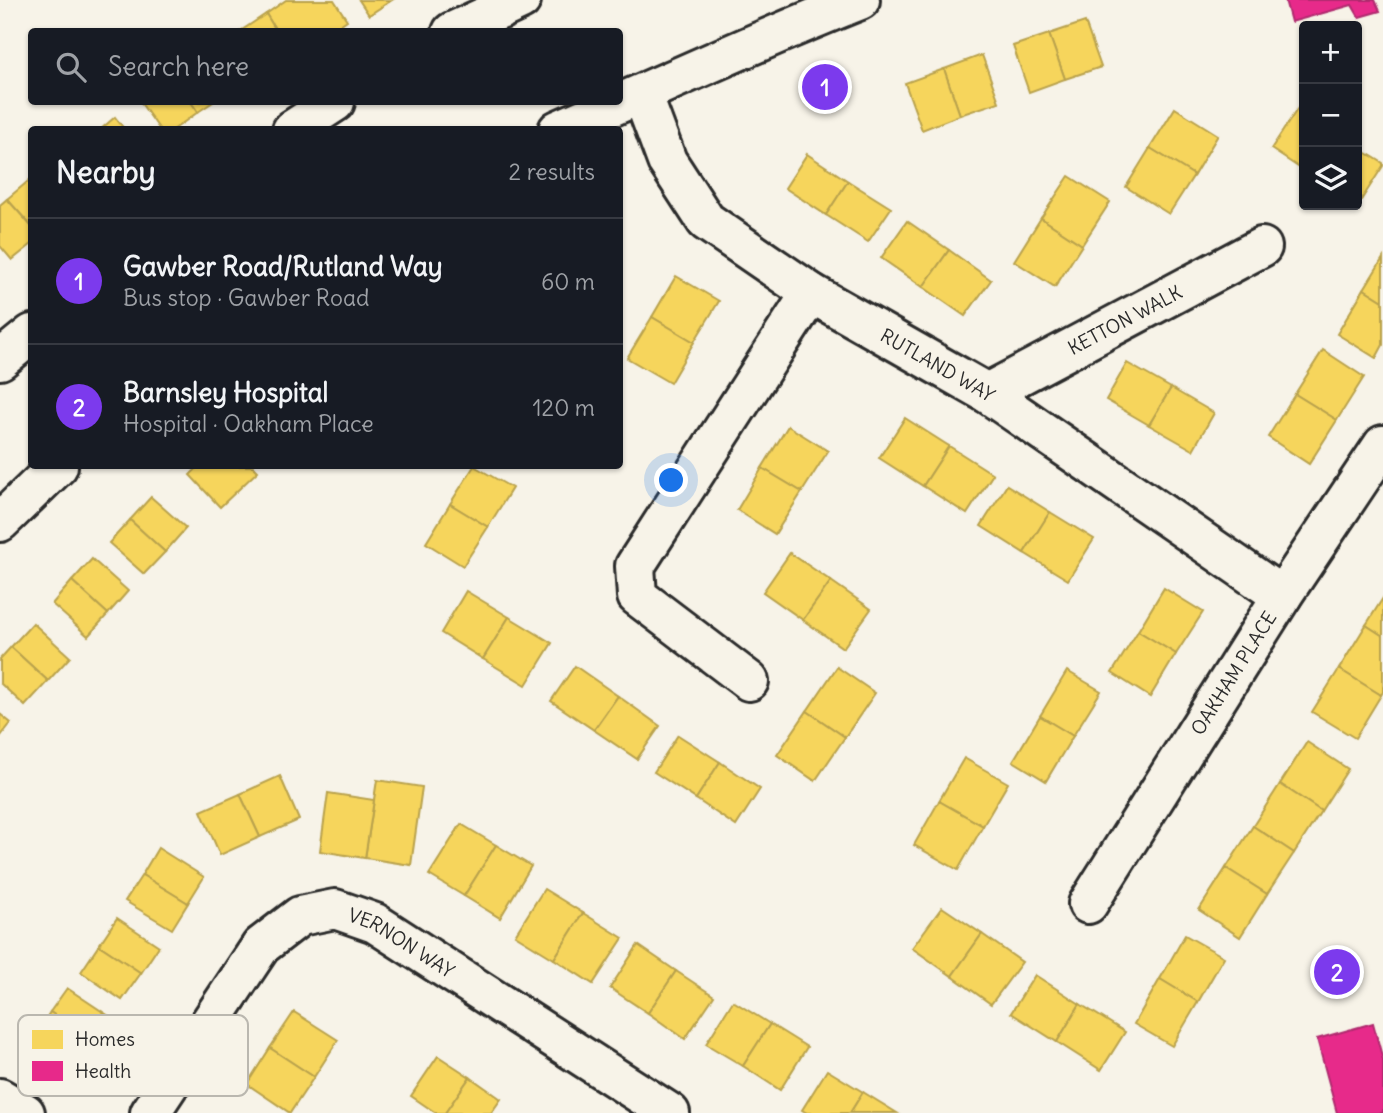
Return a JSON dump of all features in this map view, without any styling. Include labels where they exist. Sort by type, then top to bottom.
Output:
[{"type":"street","points":[[461,28],[521,0]]},
{"type":"street","points":[[623,102],[788,13],[860,0]]},
{"type":"street","name":"RUTLAND WAY","points":[[642,94],[667,161],[706,220],[811,293],[987,393],[1282,596]]},
{"type":"street","points":[[298,126],[330,105]]},
{"type":"street","points":[[567,126],[616,105]]},
{"type":"street","name":"KETTON WALK","points":[[987,393],[1262,247]]},
{"type":"street","points":[[749,681],[637,596],[635,566],[811,293]]},
{"type":"street","points":[[0,360],[28,337]]},
{"type":"street","name":"OAKHAM PLACE","points":[[1088,904],[1282,596],[1383,445]]},
{"type":"street","points":[[0,522],[55,469]]},
{"type":"street","name":"VERNON WAY","points":[[215,1015],[261,946],[300,916],[335,909],[374,923],[670,1113]]},
{"type":"street","name":"VERNON WAY","points":[[150,1113],[161,1096]]},
{"type":"street","points":[[0,1098],[25,1113]]},
{"type":"building: Homes","points":[[286,0],[334,0],[347,20],[336,28],[275,28],[266,14]]},
{"type":"building: Homes","points":[[359,0],[392,0],[369,15]]},
{"type":"building: Homes","points":[[266,14],[275,28],[245,28]]},
{"type":"building: Homes","points":[[1085,22],[1101,67],[1065,79],[1049,34]]},
{"type":"building: Homes","points":[[1049,34],[1065,79],[1029,92],[1013,46]]},
{"type":"building: Homes","points":[[982,55],[999,102],[960,115],[944,69]]},
{"type":"building: Homes","points":[[944,69],[960,115],[922,130],[905,83]]},
{"type":"building: Homes","points":[[142,105],[193,105],[198,112],[179,126],[157,126]]},
{"type":"building: Homes","points":[[193,105],[208,105],[198,112]]},
{"type":"building: Homes","points":[[1175,108],[1218,135],[1194,175],[1150,148]]},
{"type":"building: Homes","points":[[1298,108],[1299,168],[1271,149]]},
{"type":"building: Homes","points":[[115,117],[122,126],[105,126]]},
{"type":"building: Homes","points":[[1150,148],[1194,175],[1169,214],[1126,187]]},
{"type":"building: Homes","points":[[1362,150],[1383,163],[1362,199]]},
{"type":"building: Homes","points":[[807,154],[848,181],[826,215],[785,188]]},
{"type":"building: Homes","points":[[1069,176],[1110,202],[1082,245],[1041,218]]},
{"type":"building: Homes","points":[[28,181],[28,223],[7,199]]},
{"type":"building: Homes","points":[[848,181],[891,208],[868,242],[826,215]]},
{"type":"building: Homes","points":[[7,199],[28,223],[28,247],[12,260],[0,246],[0,205]]},
{"type":"building: Homes","points":[[1041,218],[1082,245],[1055,287],[1014,261]]},
{"type":"building: Homes","points":[[907,221],[949,250],[923,287],[881,258]]},
{"type":"building: Homes","points":[[949,250],[991,280],[965,316],[923,287]]},
{"type":"building: Homes","points":[[1383,258],[1383,301],[1364,289]]},
{"type":"building: Homes","points":[[676,276],[719,301],[694,342],[652,317]]},
{"type":"building: Homes","points":[[1364,289],[1383,301],[1383,345],[1376,358],[1337,334]]},
{"type":"building: Homes","points":[[652,317],[694,342],[670,383],[627,358]]},
{"type":"building: Homes","points":[[1323,350],[1364,377],[1337,420],[1295,394]]},
{"type":"building: Homes","points":[[1127,363],[1171,388],[1149,425],[1106,400]]},
{"type":"building: Homes","points":[[1171,388],[1214,413],[1193,450],[1149,425]]},
{"type":"building: Homes","points":[[1295,394],[1337,420],[1309,464],[1268,437]]},
{"type":"building: Homes","points":[[905,418],[949,446],[923,486],[879,458]]},
{"type":"building: Homes","points":[[788,426],[828,451],[802,492],[762,468]]},
{"type":"building: Homes","points":[[949,446],[993,474],[967,514],[923,486]]},
{"type":"building: Homes","points":[[762,468],[802,492],[775,534],[737,510]]},
{"type":"building: Homes","points":[[196,469],[258,471],[220,507],[190,475]]},
{"type":"building: Homes","points":[[472,469],[479,469],[512,488],[488,527],[450,504]]},
{"type":"building: Homes","points":[[1007,485],[1050,512],[1024,553],[981,526]]},
{"type":"building: Homes","points":[[151,497],[186,528],[165,552],[130,520]]},
{"type":"building: Homes","points":[[450,504],[488,527],[463,566],[426,543]]},
{"type":"building: Homes","points":[[1050,512],[1094,539],[1068,580],[1024,553]]},
{"type":"building: Homes","points":[[130,520],[165,552],[144,574],[109,543]]},
{"type":"building: Homes","points":[[790,553],[831,581],[803,620],[763,592]]},
{"type":"building: Homes","points":[[92,559],[128,591],[108,614],[72,581]]},
{"type":"building: Homes","points":[[72,581],[108,614],[88,636],[52,604]]},
{"type":"building: Homes","points":[[831,581],[871,609],[843,648],[803,620]]},
{"type":"building: Homes","points":[[1164,588],[1203,612],[1176,654],[1138,631]]},
{"type":"building: Homes","points":[[466,591],[509,617],[483,659],[441,633]]},
{"type":"building: Homes","points":[[1383,598],[1383,636],[1366,625]]},
{"type":"building: Homes","points":[[509,617],[552,643],[526,685],[483,659]]},
{"type":"building: Homes","points":[[33,623],[70,657],[48,681],[11,647]]},
{"type":"building: Homes","points":[[1366,625],[1383,636],[1381,695],[1339,669]]},
{"type":"building: Homes","points":[[1138,631],[1176,654],[1150,697],[1112,673]]},
{"type":"building: Homes","points":[[11,647],[48,681],[25,706],[0,683],[0,659]]},
{"type":"building: Homes","points":[[575,666],[618,696],[594,730],[551,701]]},
{"type":"building: Homes","points":[[837,667],[875,693],[845,737],[807,711]]},
{"type":"building: Homes","points":[[1339,669],[1381,695],[1355,738],[1312,712]]},
{"type":"building: Homes","points":[[1067,671],[1101,691],[1073,736],[1040,716]]},
{"type":"building: Homes","points":[[618,696],[660,726],[637,759],[594,730]]},
{"type":"building: Homes","points":[[807,711],[845,737],[815,781],[777,755]]},
{"type":"building: Homes","points":[[0,714],[11,723],[0,737]]},
{"type":"building: Homes","points":[[1040,716],[1073,736],[1046,781],[1013,761]]},
{"type":"building: Homes","points":[[678,735],[720,762],[696,799],[654,772]]},
{"type":"building: Homes","points":[[1307,742],[1348,769],[1321,811],[1280,784]]},
{"type":"building: Homes","points":[[964,758],[1008,783],[983,826],[939,801]]},
{"type":"building: Homes","points":[[720,762],[760,789],[736,826],[696,799]]},
{"type":"building: Homes","points":[[280,776],[299,820],[260,837],[240,794]]},
{"type":"building: Homes","points":[[377,780],[422,787],[411,865],[365,858]]},
{"type":"building: Homes","points":[[1280,784],[1321,811],[1294,853],[1253,826]]},
{"type":"building: Homes","points":[[328,793],[374,800],[365,858],[320,851]]},
{"type":"building: Homes","points":[[240,794],[260,837],[220,855],[201,811]]},
{"type":"building: Homes","points":[[939,801],[983,826],[958,870],[914,845]]},
{"type":"building: Homes","points":[[461,824],[496,845],[464,896],[429,875]]},
{"type":"building: Homes","points":[[1253,826],[1294,853],[1267,894],[1226,868]]},
{"type":"building: Homes","points":[[496,845],[531,866],[500,918],[464,896]]},
{"type":"building: Homes","points":[[158,848],[204,877],[188,903],[142,875]]},
{"type":"building: Homes","points":[[1226,868],[1267,894],[1240,937],[1199,910]]},
{"type":"building: Homes","points":[[142,875],[188,903],[172,929],[125,901]]},
{"type":"building: Homes","points":[[544,889],[583,913],[554,959],[515,935]]},
{"type":"building: Homes","points":[[942,907],[982,934],[952,976],[912,948]]},
{"type":"building: Homes","points":[[583,913],[623,938],[593,984],[554,959]]},
{"type":"building: Homes","points":[[117,918],[159,946],[141,973],[99,945]]},
{"type":"building: Homes","points":[[982,934],[1022,962],[991,1004],[952,976]]},
{"type":"building: Homes","points":[[1185,935],[1224,957],[1198,1002],[1160,979]]},
{"type":"building: Homes","points":[[99,945],[141,973],[122,1000],[81,972]]},
{"type":"building: Homes","points":[[638,945],[676,971],[648,1013],[610,988]]},
{"type":"building: Homes","points":[[676,971],[714,996],[685,1039],[648,1013]]},
{"type":"building: Homes","points":[[1035,975],[1080,1004],[1057,1042],[1011,1013]]},
{"type":"building: Homes","points":[[1160,979],[1198,1002],[1172,1046],[1134,1024]]},
{"type":"building: Homes","points":[[67,988],[108,1015],[55,1015],[50,1012]]},
{"type":"building: Homes","points":[[733,1001],[770,1024],[743,1066],[706,1044]]},
{"type":"building: Homes","points":[[1080,1004],[1125,1032],[1101,1070],[1057,1042]]},
{"type":"building: Homes","points":[[294,1012],[338,1040],[314,1077],[270,1048]]},
{"type":"building: Homes","points":[[770,1024],[807,1047],[780,1090],[743,1066]]},
{"type":"building: Homes","points":[[270,1048],[314,1077],[290,1113],[248,1082]]},
{"type":"building: Homes","points":[[438,1056],[470,1077],[445,1113],[436,1113],[411,1096]]},
{"type":"building: Homes","points":[[827,1070],[863,1092],[850,1113],[807,1113],[802,1110]]},
{"type":"building: Homes","points":[[470,1077],[501,1099],[491,1113],[445,1113]]},
{"type":"building: Homes","points":[[863,1092],[897,1113],[850,1113]]},
{"type":"building: Health","points":[[1285,0],[1375,0],[1380,11],[1359,17],[1352,5],[1291,22]]},
{"type":"building: Health","points":[[1373,1023],[1383,1060],[1383,1113],[1337,1113],[1317,1039]]},
{"type":"place","name":"Gawber Road/Rutland Way","points":[[825,87]]},
{"type":"place","name":"Barnsley Hospital","points":[[1337,972]]}]
